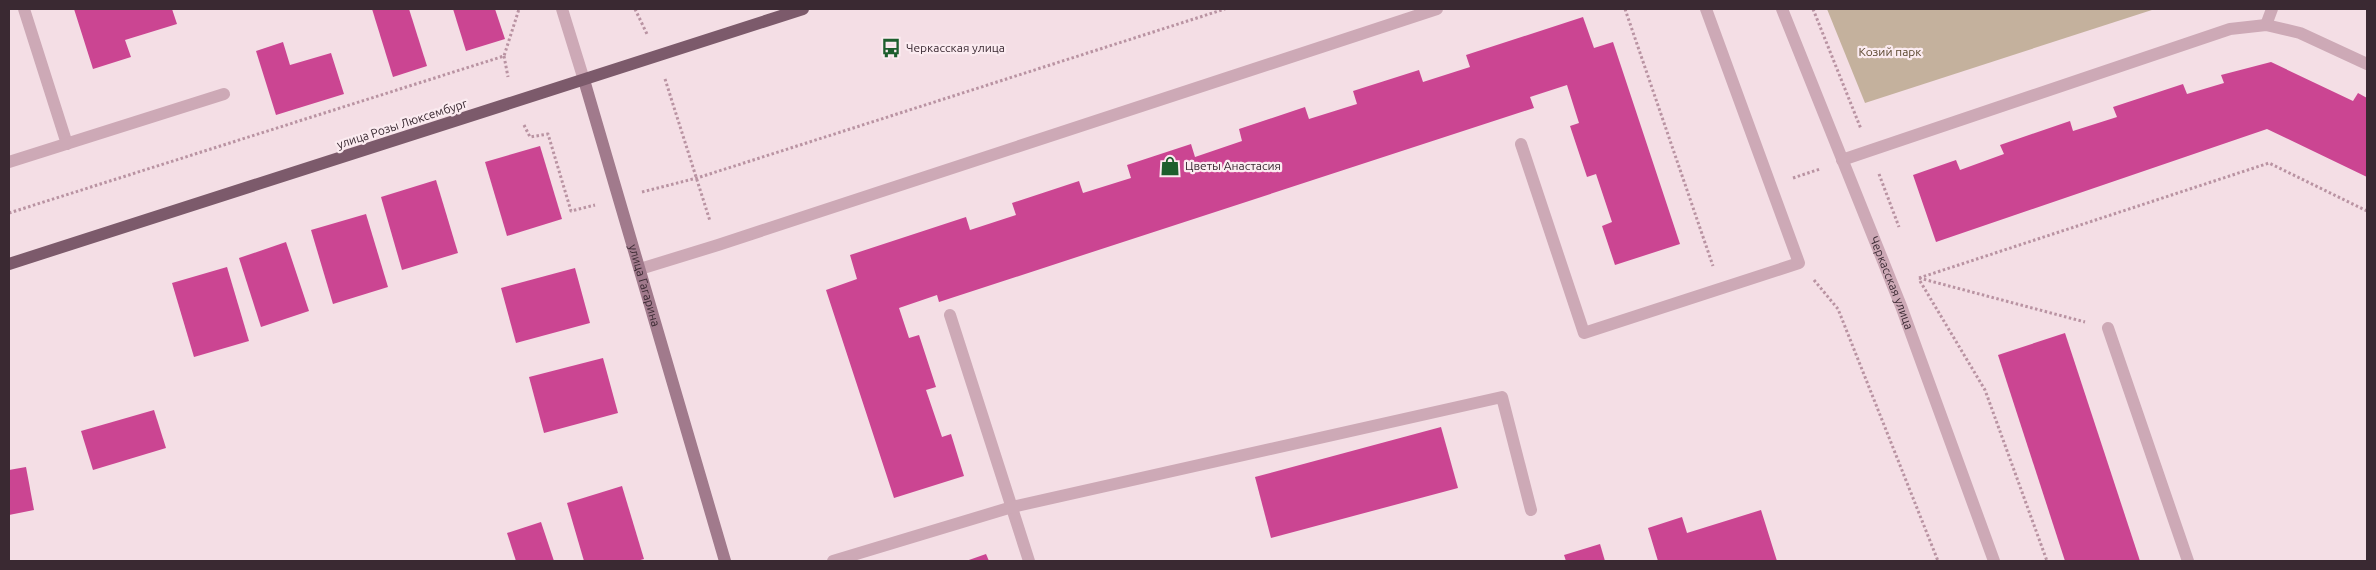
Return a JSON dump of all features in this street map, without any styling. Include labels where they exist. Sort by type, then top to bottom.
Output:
[{"type":"main road","name":"улица Розы Люксембург","points":[[9,264],[803,9]]},
{"type":"main road","name":"улица Гагарина","points":[[584,80],[725,561]]},
{"type":"street","points":[[24,9],[67,144]]},
{"type":"street","name":"улица Гагарина","points":[[562,9],[584,80]]},
{"type":"street","points":[[640,269],[1436,9]]},
{"type":"street","points":[[1521,144],[1584,333],[1799,262],[1706,9]]},
{"type":"street","name":"Черкасская улица","points":[[1782,9],[1901,306],[1994,561]]},
{"type":"street","points":[[2266,25],[2272,9]]},
{"type":"street","points":[[1842,160],[2230,29],[2266,25],[2300,33],[2367,64]]},
{"type":"street","points":[[9,162],[224,94]]},
{"type":"street","points":[[950,315],[1029,561]]},
{"type":"street","points":[[2108,328],[2188,561]]},
{"type":"street","points":[[833,561],[1012,507],[1502,397],[1531,510]]},
{"type":"path","points":[[519,9],[504,56],[512,103],[530,137],[548,134],[571,211],[697,178],[1225,9]]},
{"type":"path","points":[[635,9],[657,56],[718,245]]},
{"type":"path","points":[[1625,9],[1720,289]]},
{"type":"path","points":[[1813,9],[1901,232]]},
{"type":"path","points":[[9,213],[504,56]]},
{"type":"path","points":[[1918,278],[2269,163],[2367,211]]},
{"type":"path","points":[[1792,178],[1822,168]]},
{"type":"path","points":[[1799,262],[1838,310],[1938,561]]},
{"type":"path","points":[[1915,269],[1918,278],[1985,390],[2047,561]]},
{"type":"path","points":[[1918,278],[2108,328]]},
{"type":"green space","name":"Козий парк","points":[[1827,9],[2155,9],[1865,103]]},
{"type":"building","points":[[74,9],[172,9],[177,24],[125,40],[131,57],[93,69]]},
{"type":"building","points":[[372,9],[409,9],[427,66],[393,77]]},
{"type":"building","points":[[453,9],[495,9],[505,39],[466,51]]},
{"type":"building","points":[[1583,17],[1594,48],[1613,42],[1680,244],[1615,265],[1602,226],[1612,222],[1596,174],[1587,177],[1570,126],[1579,123],[1567,85],[1530,97],[1534,108],[939,302],[937,295],[899,308],[909,338],[919,335],[936,387],[926,390],[942,437],[951,434],[964,476],[894,498],[826,290],[857,279],[850,255],[966,217],[970,230],[1016,215],[1012,203],[1079,181],[1083,193],[1131,178],[1127,165],[1191,144],[1195,157],[1242,141],[1239,129],[1305,107],[1309,119],[1357,104],[1353,91],[1419,70],[1423,82],[1470,67],[1466,55]]},
{"type":"building","points":[[283,42],[290,65],[331,53],[344,94],[276,115],[256,51]]},
{"type":"building","points":[[2271,62],[2353,101],[2358,93],[2367,98],[2367,177],[2267,129],[1936,242],[1913,175],[1956,160],[1960,170],[2004,154],[2000,145],[2070,121],[2073,131],[2117,117],[2113,107],[2183,84],[2187,94],[2224,83],[2221,75]]},
{"type":"building","points":[[540,146],[562,219],[507,236],[485,162]]},
{"type":"building","points":[[436,180],[458,253],[402,270],[381,197]]},
{"type":"building","points":[[366,214],[388,287],[333,304],[311,230]]},
{"type":"building","points":[[286,242],[309,311],[261,327],[239,258]]},
{"type":"building","points":[[227,267],[249,341],[194,357],[172,283]]},
{"type":"building","points":[[575,268],[590,323],[516,343],[501,288]]},
{"type":"building","points":[[2065,333],[2140,561],[2065,561],[1998,355]]},
{"type":"building","points":[[603,358],[618,413],[544,433],[529,377]]},
{"type":"building","points":[[154,410],[166,448],[93,470],[81,431]]},
{"type":"building","points":[[1441,427],[1458,488],[1271,538],[1255,477]]},
{"type":"building","points":[[26,467],[34,510],[9,515],[9,470]]},
{"type":"building","points":[[622,486],[644,559],[637,561],[584,561],[567,503]]},
{"type":"building","points":[[1761,510],[1777,561],[1658,561],[1648,528],[1682,517],[1687,533]]},
{"type":"building","points":[[541,522],[554,561],[516,561],[507,533]]},
{"type":"building","points":[[1600,544],[1605,561],[1566,561],[1564,555]]},
{"type":"building","points":[[986,554],[989,561],[966,561]]},
{"type":"place","name":"Черкасская улица","points":[[891,48]]},
{"type":"place","name":"Цветы Анастасия","points":[[1170,166]]}]
